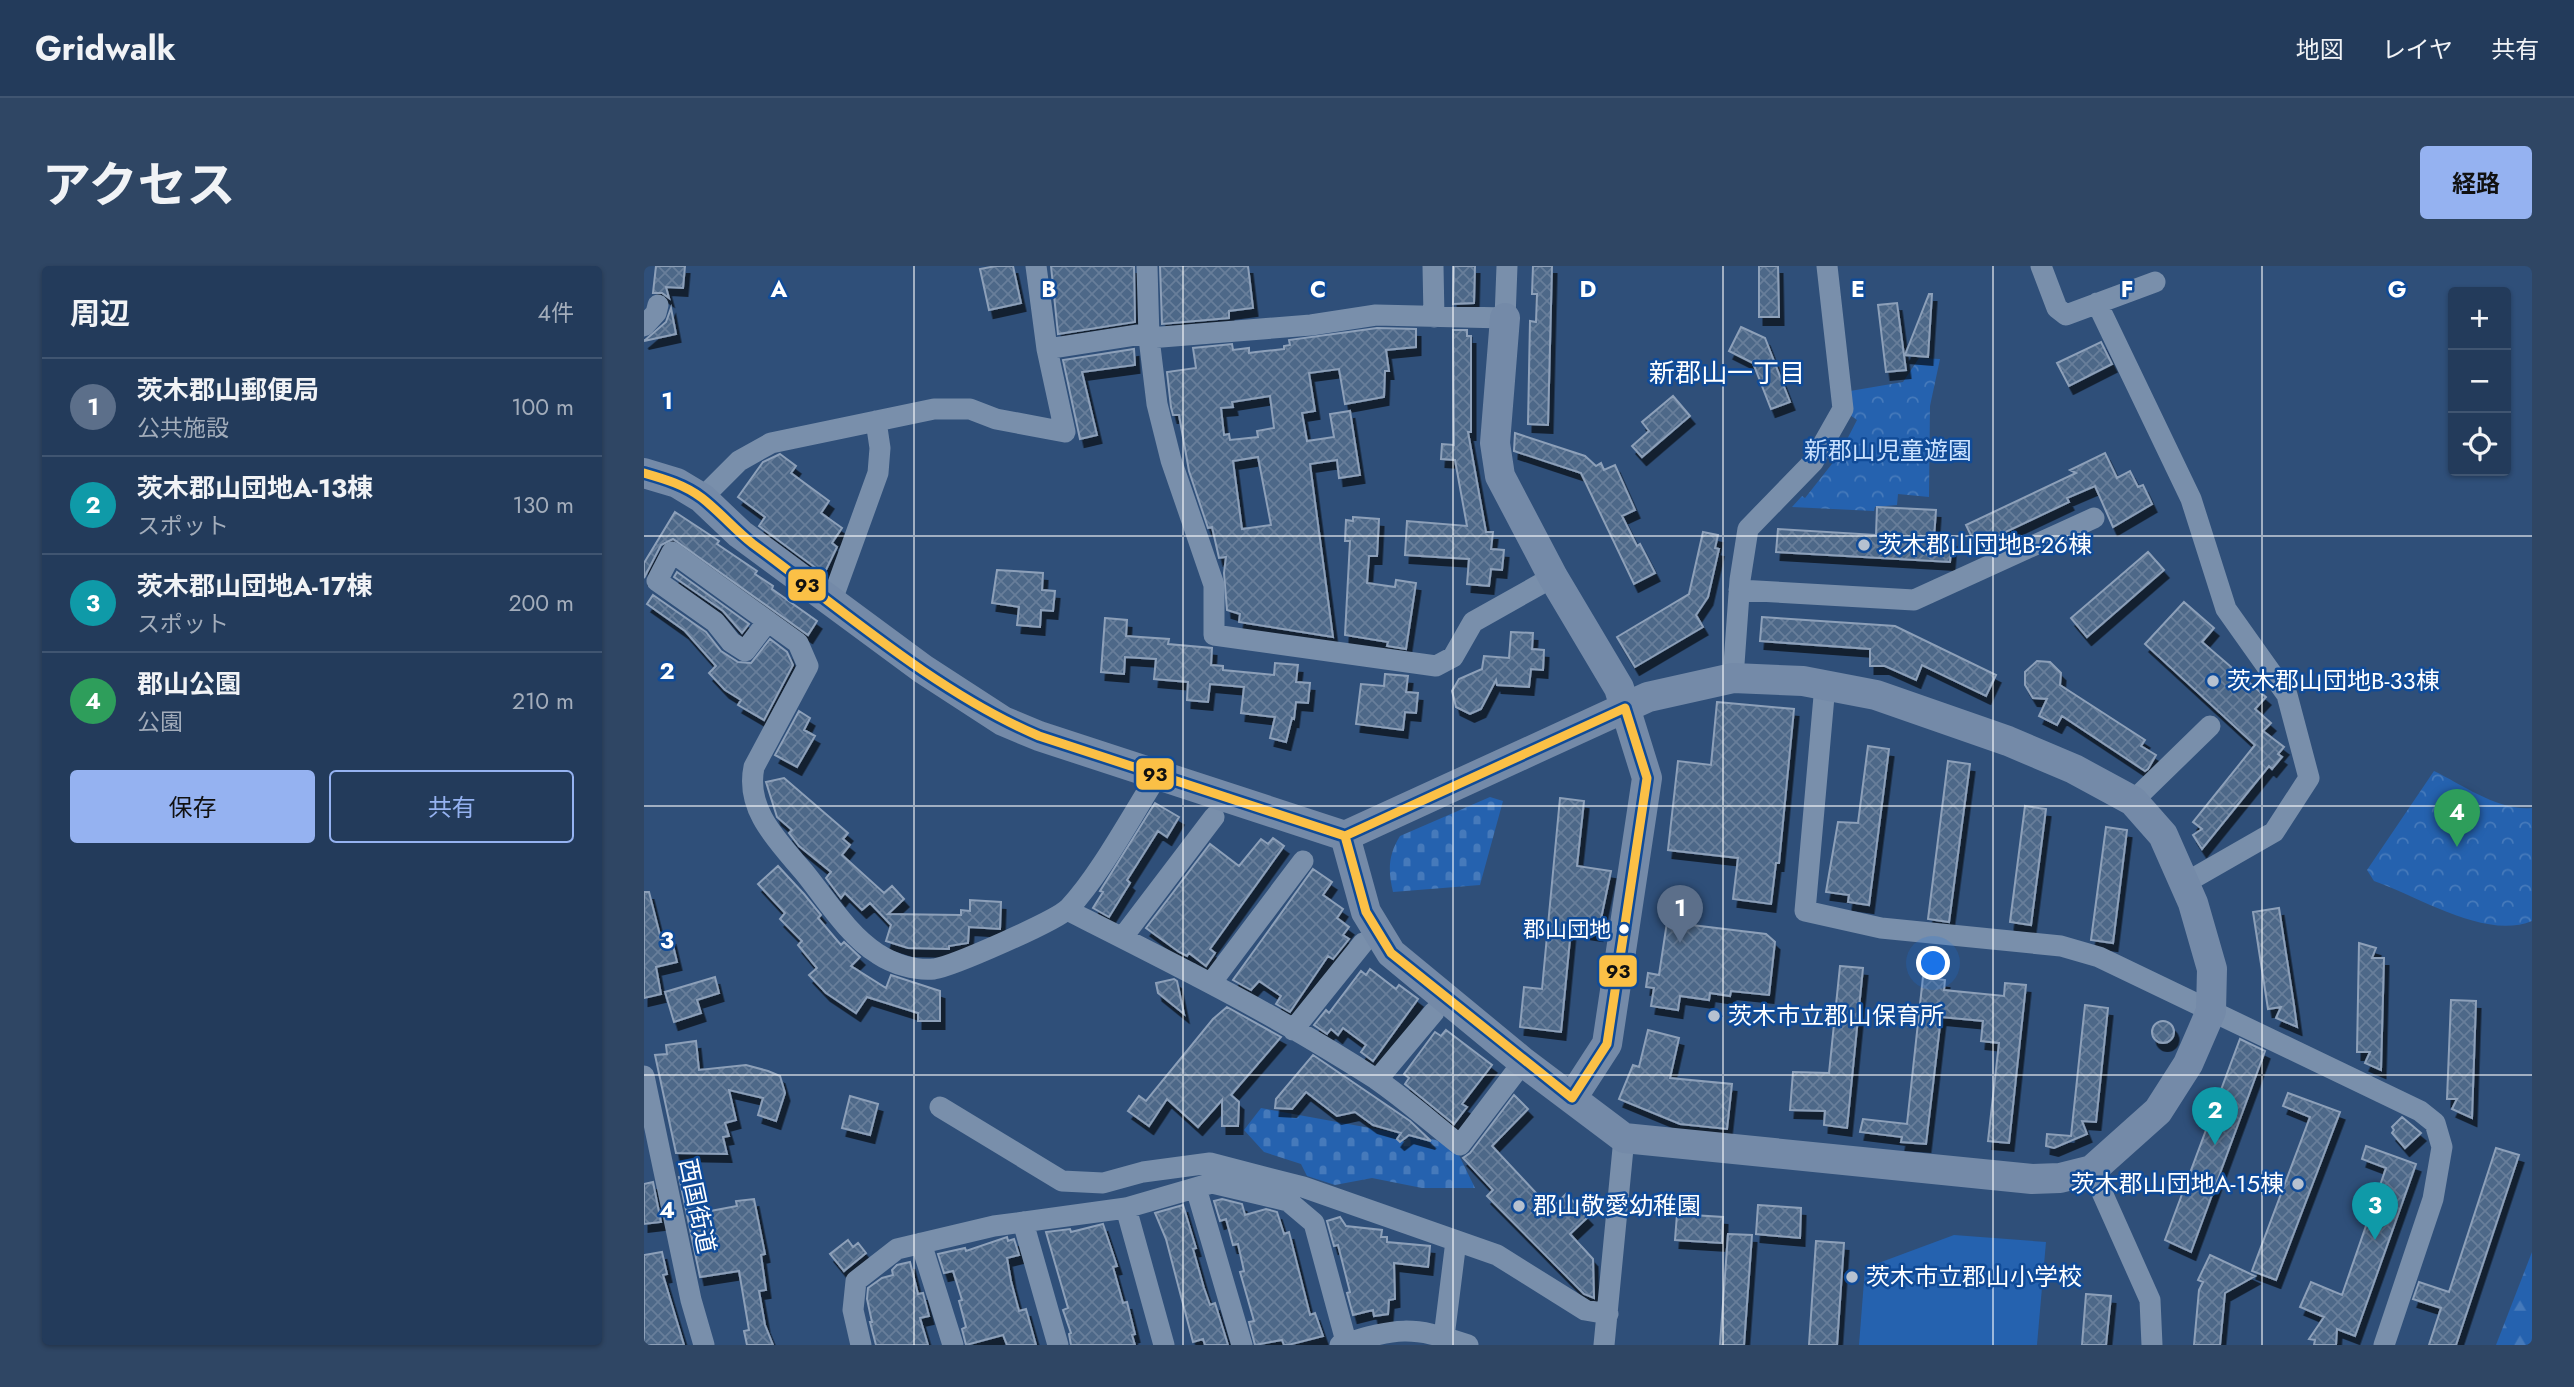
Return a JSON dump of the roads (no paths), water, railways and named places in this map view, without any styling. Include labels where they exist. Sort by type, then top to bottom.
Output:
[{"type":"street","points":[[702,498],[739,461],[771,443],[934,409],[970,409],[996,419],[1065,432],[1047,349],[1036,266]]},
{"type":"street","points":[[1147,266],[1149,336],[1157,404],[1171,460],[1214,585],[1213,635],[1436,666],[1453,657],[1473,621],[1553,577]]},
{"type":"street","points":[[1433,266],[1434,317]]},
{"type":"street","points":[[1507,266],[1495,443],[1500,476],[1553,577],[1619,688],[1647,778],[1607,1044],[1572,1098]]},
{"type":"street","points":[[1733,678],[1739,590],[1748,529],[1813,462],[1843,409],[1827,266]]},
{"type":"street","points":[[2041,266],[2057,308],[2066,315],[2155,282]]},
{"type":"street","points":[[2097,303],[2191,499],[2225,609],[2287,695],[2309,778],[2274,832],[2185,883]]},
{"type":"street","points":[[644,326],[656,313],[658,305]]},
{"type":"street","points":[[1047,349],[1149,336],[1311,325],[1376,316],[1505,318]]},
{"type":"street","points":[[832,600],[877,472],[880,448],[876,421]]},
{"type":"street","points":[[644,474],[677,483],[702,498],[740,534],[932,676],[1003,721],[1157,776],[1345,836],[1648,697],[1733,678],[1803,681],[1875,695],[2008,741],[2074,769],[2133,801],[2163,835],[2185,883],[2212,969],[2211,1011],[2188,1064],[2158,1111],[2092,1170],[2060,1178],[2032,1178],[1624,1138],[1523,1062],[1391,954],[1366,912],[1345,836]]},
{"type":"street","points":[[1739,590],[1914,600],[2094,518]]},
{"type":"street","points":[[768,621],[745,651],[731,642],[715,622],[657,581],[672,552],[768,621],[798,643],[808,666],[754,767],[751,782],[754,803],[768,829],[853,932],[878,954],[903,966],[934,969],[985,951],[1067,910],[1157,776]]},
{"type":"street","points":[[1825,685],[1805,911],[1881,929],[2061,946],[2099,957],[2420,1111],[2435,1123],[2442,1147],[2433,1199],[2384,1345]]},
{"type":"street","points":[[2133,801],[2210,726]]},
{"type":"street","points":[[1122,938],[1214,817]]},
{"type":"street","points":[[1211,983],[1303,861]]},
{"type":"street","points":[[1067,910],[1211,983],[1377,1080],[1460,1145],[1523,1062]]},
{"type":"street","points":[[1293,1030],[1363,943]]},
{"type":"street","points":[[1377,1080],[1434,1012]]},
{"type":"street","name":"西国街道","points":[[644,1076],[691,1300],[704,1345]]},
{"type":"street","points":[[940,1107],[1062,1181],[1102,1183],[1143,1172],[1210,1163],[1303,1187],[1497,1255],[1586,1310],[1608,1314]]},
{"type":"street","points":[[1604,1345],[1624,1138]]},
{"type":"street","points":[[2092,1170],[2150,1300],[2152,1345]]},
{"type":"street","points":[[860,1345],[853,1310],[856,1281],[897,1249],[1023,1222],[1126,1208],[1212,1183],[1288,1201],[1314,1223],[1344,1344],[1392,1330],[1429,1332],[1468,1345]]},
{"type":"street","points":[[1196,1188],[1242,1345]]},
{"type":"street","points":[[1126,1208],[1164,1345]]},
{"type":"street","points":[[1023,1222],[1058,1345]]},
{"type":"street","points":[[1444,1337],[1456,1241]]},
{"type":"street","points":[[921,1243],[953,1345]]},
{"type":"place","name":"茨木郡山団地B-26棟","points":[[1864,545]]},
{"type":"place","name":"茨木郡山団地B-33棟","points":[[2213,681]]},
{"type":"place","name":"郡山公園","points":[[2457,847]]},
{"type":"place","name":"郡山団地","points":[[1624,929]]},
{"type":"place","name":"茨木郡山郵便局","points":[[1680,943]]},
{"type":"place","name":"茨木市立郡山保育所","points":[[1714,1016]]},
{"type":"place","name":"茨木郡山団地A-13棟","points":[[2215,1145]]},
{"type":"place","name":"茨木郡山団地A-15棟","points":[[2298,1184]]},
{"type":"place","name":"郡山敬愛幼稚園","points":[[1519,1206]]},
{"type":"place","name":"茨木郡山団地A-17棟","points":[[2375,1240]]},
{"type":"place","name":"茨木市立郡山小学校","points":[[1852,1277]]},
{"type":"district","name":"新郡山一丁目","points":[[1727,373]]},
{"type":"park label","name":"新郡山児童遊園","points":[[1888,451]]}]
